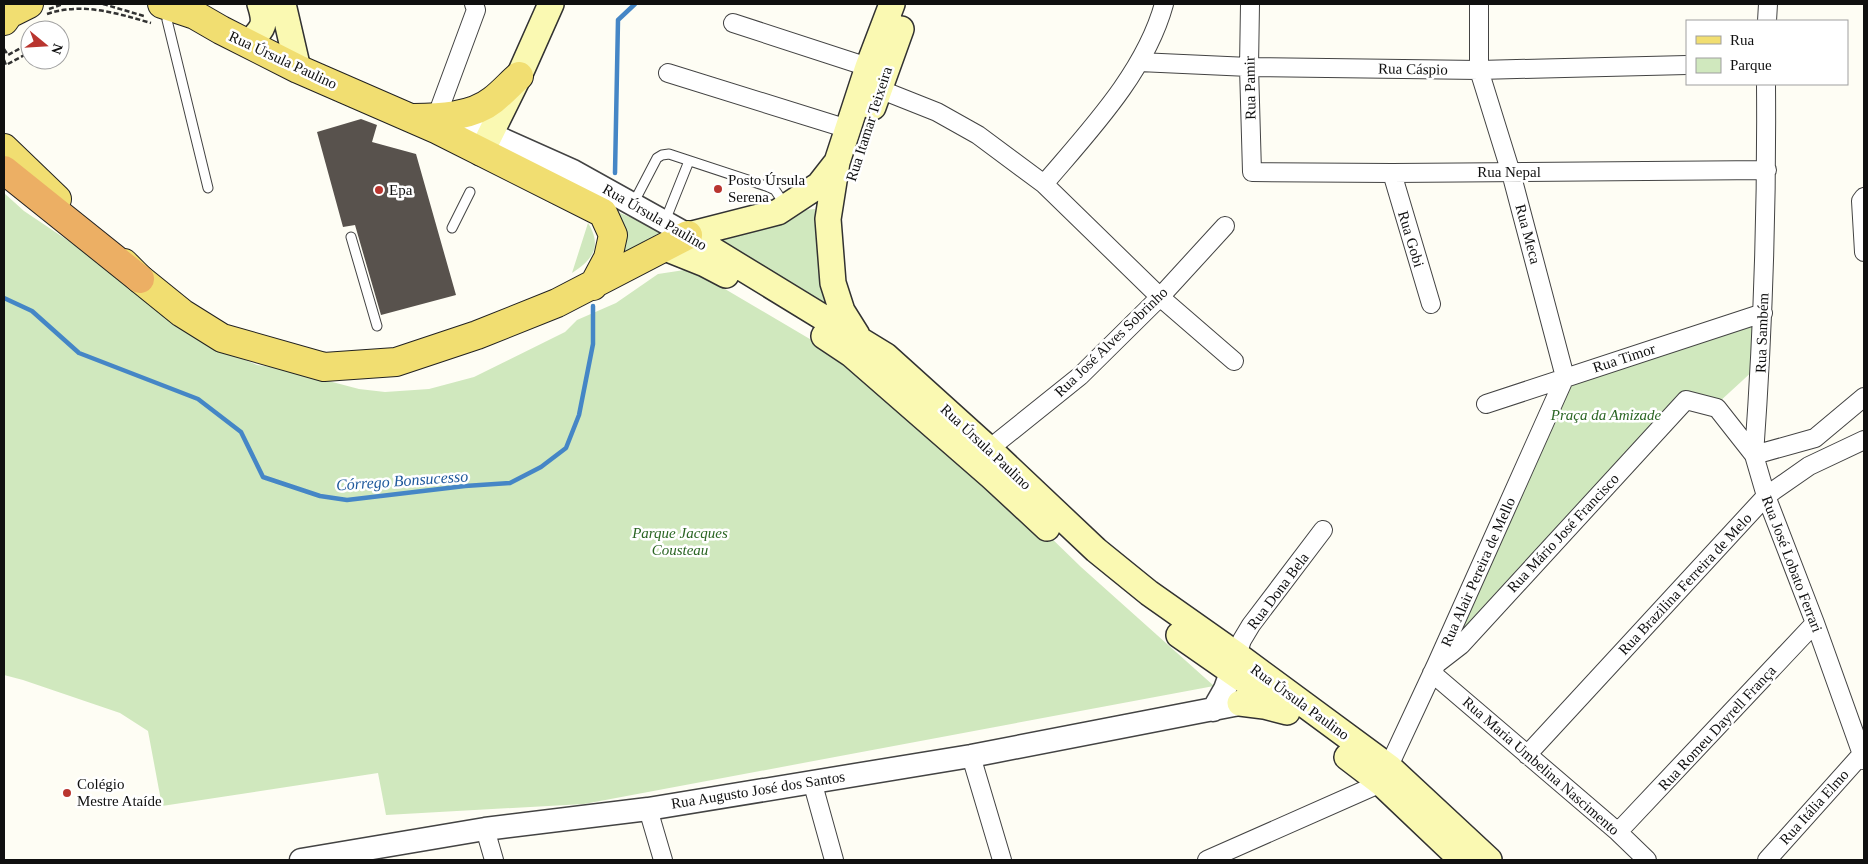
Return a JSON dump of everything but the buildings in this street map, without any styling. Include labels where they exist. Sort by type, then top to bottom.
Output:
[{"type":"highway","points":[[4,153],[140,279]]},
{"type":"main road","points":[[248,44],[261,31],[265,20],[260,4]]},
{"type":"main road","points":[[283,4],[298,69]]},
{"type":"main road","points":[[486,143],[519,76],[551,4]]},
{"type":"main road","name":"Rua Itamar Teixeira","points":[[830,245],[870,79],[892,4]]},
{"type":"main road","name":"Rua Itamar Teixeira","points":[[858,338],[842,311],[832,283],[828,218],[837,162],[848,129],[870,79],[910,4]]},
{"type":"main road","points":[[4,21],[9,14],[36,9]]},
{"type":"main road","name":"Rua Úrsula Paulino","points":[[174,11],[298,69],[426,121],[486,143],[603,213],[613,235],[608,258],[592,286]]},
{"type":"main road","points":[[426,121],[475,110],[491,102],[519,76]]},
{"type":"main road","name":"Rua Itamar Teixeira","points":[[673,235],[778,212],[819,185],[837,162]]},
{"type":"main road","points":[[140,279],[182,313],[222,338],[324,367],[396,362],[477,335],[557,303],[592,286],[673,235]]},
{"type":"main road","name":"Rua Úrsula Paulino","points":[[673,235],[858,338],[886,356],[989,449],[1096,550],[1235,664],[1256,691],[1385,775],[1462,860]]},
{"type":"main road","name":"Rua Úrsula Paulino","points":[[673,235],[705,264],[740,283],[851,354],[1130,599],[1235,664]]},
{"type":"main road","name":"Rua Úrsula Paulino","points":[[1256,691],[1385,775],[1489,860]]},
{"type":"street","points":[[426,121],[476,10],[474,4]]},
{"type":"street","points":[[1044,184],[1103,116],[1139,62],[1164,4]]},
{"type":"street","name":"Rua Pamir","points":[[1250,4],[1249,67],[1252,172]]},
{"type":"street","name":"Rua Meca","points":[[1479,4],[1479,70],[1511,172],[1565,377]]},
{"type":"street","points":[[1767,20],[1768,4]]},
{"type":"street","points":[[733,23],[870,79],[937,112],[978,135],[1044,184],[1160,297],[1234,361]]},
{"type":"street","name":"Rua Cáspio","points":[[1139,62],[1249,67],[1479,70],[1686,65]]},
{"type":"street","points":[[668,73],[848,129]]},
{"type":"street","name":"Rua Sambém","points":[[1754,454],[1763,312],[1766,85]]},
{"type":"street","name":"Rua Úrsula Paulino","points":[[486,143],[573,171],[632,204],[673,235]]},
{"type":"street","name":"Rua Nepal","points":[[1252,172],[1392,173],[1766,170]]},
{"type":"street","name":"Rua Gobi","points":[[1392,173],[1431,304]]},
{"type":"street","points":[[1863,199],[1864,252]]},
{"type":"street","name":"Rua José Alves Sobrinho","points":[[989,449],[1080,376],[1160,297],[1225,226]]},
{"type":"street","name":"Rua Timor","points":[[1486,404],[1763,312]]},
{"type":"street","name":"Rua Alair Pereira de Mello","points":[[1385,775],[1565,377]]},
{"type":"street","points":[[1754,454],[1815,438],[1864,397]]},
{"type":"street","name":"Rua José Lobato Ferrari","points":[[1686,400],[1717,408],[1754,454],[1766,496],[1815,623],[1863,757]]},
{"type":"street","name":"Rua Mário José Francisco","points":[[1435,668],[1461,645],[1686,400]]},
{"type":"street","name":"Rua Brazilina Ferreira de Melo","points":[[1528,755],[1766,496],[1809,466],[1864,440]]},
{"type":"street","name":"Rua Dona Bela","points":[[1235,664],[1242,640],[1251,625],[1323,530]]},
{"type":"street","name":"Rua Romeu Dayrell França","points":[[1618,832],[1815,623]]},
{"type":"street","points":[[1213,710],[1235,664]]},
{"type":"street","name":"Rua Maria Umbelina Nascimento","points":[[1435,668],[1528,755],[1618,832],[1647,860]]},
{"type":"street","name":"Rua Augusto José dos Santos","points":[[301,860],[324,858],[485,830],[648,809],[972,756],[1213,710],[1256,691]]},
{"type":"street","points":[[972,756],[1002,860]]},
{"type":"street","name":"Rua Itália Elmo","points":[[1767,860],[1863,757]]},
{"type":"street","points":[[1207,860],[1385,775]]},
{"type":"street","points":[[812,781],[834,860]]},
{"type":"street","points":[[648,809],[663,860]]},
{"type":"street","points":[[485,830],[494,860]]},
{"type":"lane","points":[[174,11],[208,188]]},
{"type":"lane","points":[[632,204],[657,158],[669,154],[766,186],[780,195],[787,207]]},
{"type":"lane","points":[[673,235],[689,160]]},
{"type":"lane","points":[[452,228],[470,192]]},
{"type":"lane","points":[[351,237],[377,326]]},
{"type":"path","points":[[97,10],[98,4]]},
{"type":"path","points":[[36,9],[83,8],[121,15],[174,11]]},
{"type":"path","points":[[4,49],[8,55],[20,48]]},
{"type":"path","points":[[4,60],[6,65],[20,57]]},
{"type":"green space","name":"Parque Jacques Cousteau","points":[[4,193],[24,211],[226,352],[257,365],[279,368],[359,389],[385,392],[429,389],[474,377],[565,332],[577,320],[616,303],[658,274],[691,269],[842,358],[969,458],[1081,567],[1214,686],[584,804],[386,815],[378,773],[162,806],[148,731],[120,713],[4,675]]},
{"type":"green space","points":[[815,209],[818,260],[828,312],[710,240],[804,210]]},
{"type":"green space","points":[[613,210],[663,231],[625,252],[624,231]]},
{"type":"green space","points":[[588,223],[595,239],[595,246],[590,258],[572,273]]},
{"type":"green space","name":"Praça da Amizade","points":[[1756,318],[1755,369],[1718,403],[1684,395],[1444,655],[1574,378]]},
{"type":"waterway","name":"Córrego Bonsucesso","points":[[615,173],[618,20],[635,4]]},
{"type":"waterway","name":"Córrego Bonsucesso","points":[[4,298],[32,311],[79,353],[198,399],[241,432],[263,477],[320,496],[347,500],[465,486],[510,483],[541,467],[566,448],[579,415],[593,344],[593,306]]},
{"type":"place","name":"Posto Úrsula Serena","points":[[718,189]]},
{"type":"place","name":"Epa","points":[[379,190]]},
{"type":"place","name":"Colégio Mestre Ataíde","points":[[67,793]]}]
